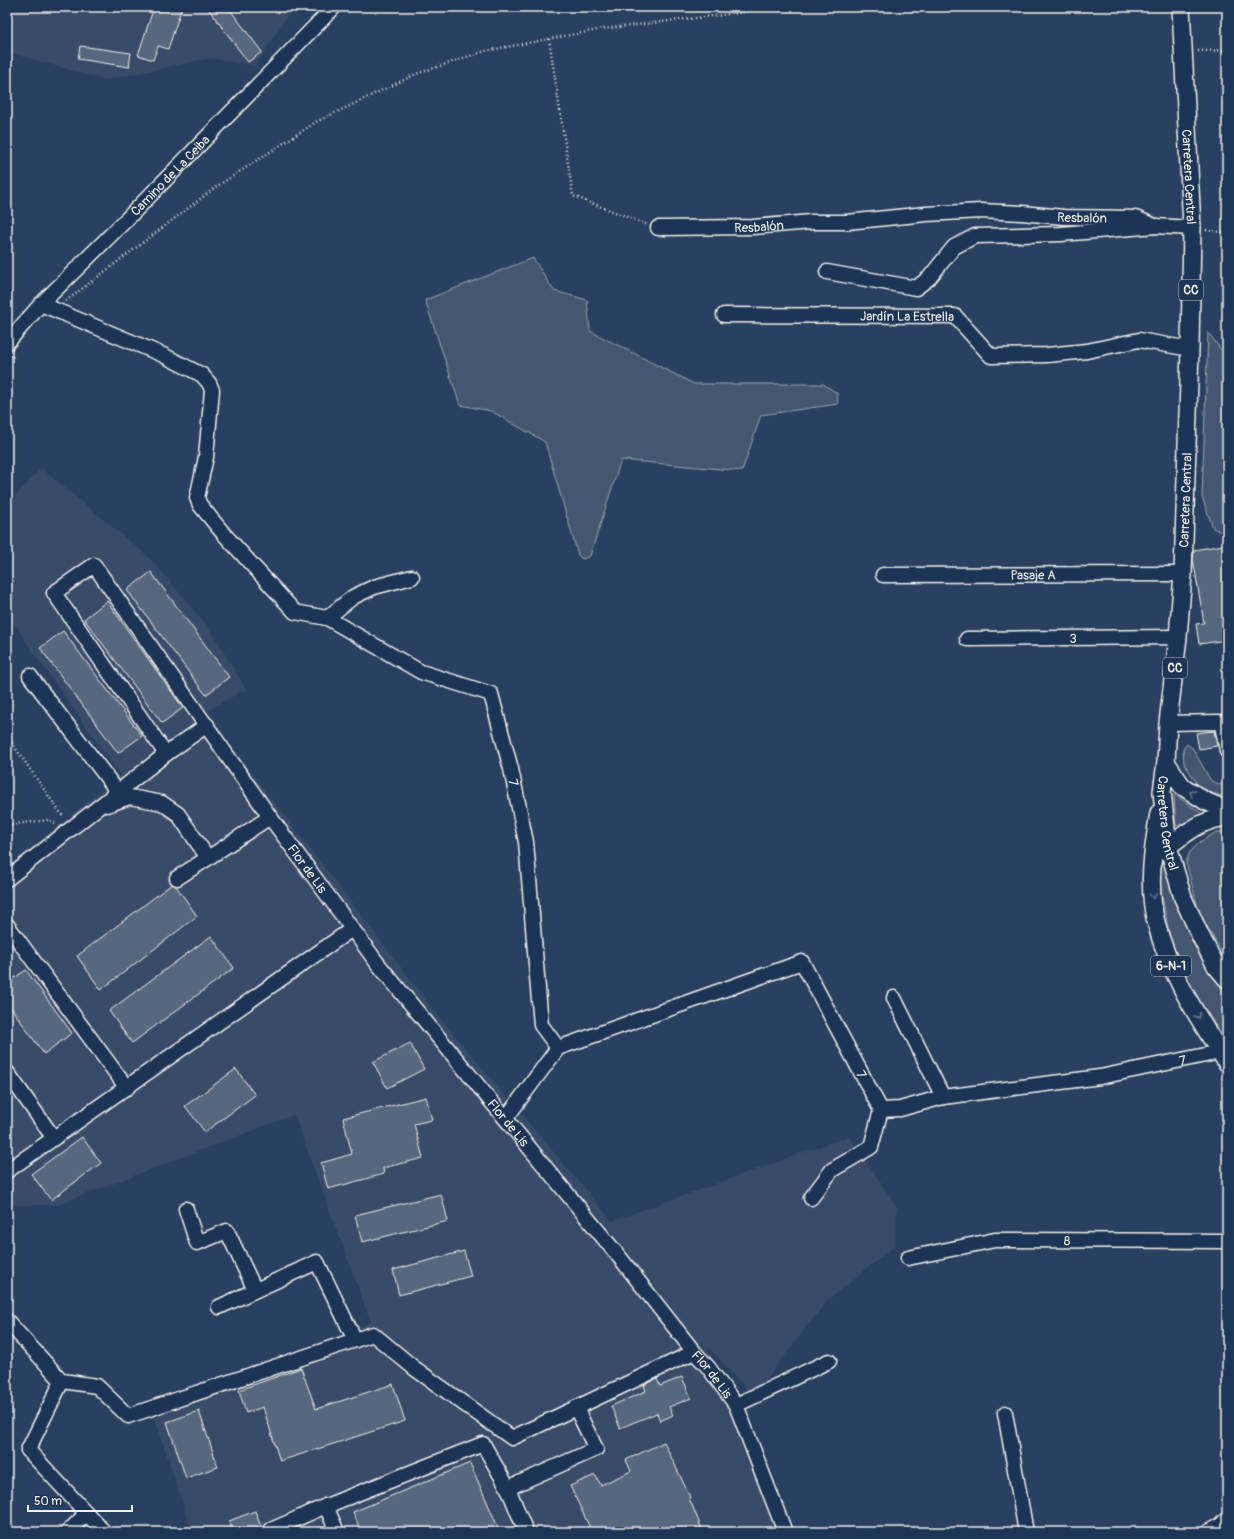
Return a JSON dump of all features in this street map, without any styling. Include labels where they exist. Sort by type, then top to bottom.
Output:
[{"type":"main road","name":"Carretera Central","points":[[1181,7],[1192,228],[1190,349],[1183,574],[1162,792],[1168,846],[1183,898],[1216,966],[1227,979]]},
{"type":"main road","points":[[1166,762],[1182,786],[1205,801],[1227,810]]},
{"type":"main road","points":[[1152,857],[1162,792]]},
{"type":"main road","points":[[1152,857],[1195,827],[1214,818],[1227,817]]},
{"type":"main road","name":"6-N-1","points":[[1152,857],[1153,900],[1156,922],[1171,966],[1195,1013],[1223,1057]]},
{"type":"street","name":"Camino de La Ceiba","points":[[12,347],[41,304],[126,220],[334,7]]},
{"type":"street","name":"Resbalón","points":[[658,228],[848,222],[926,214],[980,211],[1064,217],[1135,218],[1154,226]]},
{"type":"street","points":[[1154,226],[1192,228]]},
{"type":"street","name":"Resbalón","points":[[827,272],[916,288],[929,278],[954,247],[975,236],[1061,234],[1154,226]]},
{"type":"street","points":[[41,304],[163,356],[202,375],[209,383],[212,390],[206,457],[197,498],[200,505],[223,533],[295,612],[327,618],[352,597],[374,586],[412,577]]},
{"type":"street","name":"Jardín La Estrella","points":[[724,315],[955,316],[991,356],[1060,354],[1087,351],[1139,340],[1190,349]]},
{"type":"street","name":"Flor de Lis","points":[[166,754],[54,593],[94,565],[270,816],[378,964],[621,1258],[694,1352],[708,1366],[736,1405],[785,1532]]},
{"type":"street","name":"Pasaje A","points":[[883,575],[1183,574]]},
{"type":"street","name":"7","points":[[327,618],[421,672],[491,694],[511,769],[526,842],[541,1025],[558,1048],[802,962],[880,1110],[900,1109],[942,1097],[1100,1077],[1223,1057]]},
{"type":"street","name":"3","points":[[967,639],[1178,637]]},
{"type":"street","points":[[30,676],[118,792]]},
{"type":"street","points":[[1168,723],[1219,722],[1222,725],[1227,751]]},
{"type":"street","points":[[7,879],[166,754],[207,725]]},
{"type":"street","points":[[95,809],[130,797],[162,803],[178,814],[208,858]]},
{"type":"street","points":[[177,878],[270,816]]},
{"type":"street","points":[[7,925],[127,1088]]},
{"type":"street","points":[[7,1171],[53,1137],[127,1088],[352,929]]},
{"type":"street","points":[[894,998],[942,1097]]},
{"type":"street","points":[[506,1118],[558,1048]]},
{"type":"street","points":[[7,1072],[53,1137]]},
{"type":"street","points":[[811,1198],[832,1170],[871,1147],[880,1110]]},
{"type":"street","points":[[186,1209],[197,1243],[227,1231],[255,1290]]},
{"type":"street","name":"8","points":[[908,1258],[994,1240],[1227,1241]]},
{"type":"street","points":[[219,1307],[317,1262],[354,1340]]},
{"type":"street","points":[[7,1321],[62,1381],[97,1386],[128,1416],[373,1334],[414,1368],[512,1438],[694,1352]]},
{"type":"street","points":[[736,1405],[829,1361]]},
{"type":"street","points":[[62,1381],[28,1450],[104,1532]]},
{"type":"street","points":[[508,1488],[596,1449],[576,1408]]},
{"type":"street","points":[[1005,1413],[1026,1532]]},
{"type":"street","points":[[272,1532],[271,1530],[326,1506],[483,1444],[508,1488],[526,1532]]},
{"type":"street","points":[[326,1506],[337,1532]]},
{"type":"street","points":[[68,1532],[86,1514]]},
{"type":"street","points":[[1208,1532],[1220,1526],[1227,1519]]},
{"type":"path","points":[[55,309],[216,187],[316,122],[416,74],[485,51],[602,29],[738,13],[772,7]]},
{"type":"path","points":[[549,39],[573,196],[658,228]]},
{"type":"path","points":[[1184,52],[1227,50]]},
{"type":"path","points":[[1192,228],[1227,233]]},
{"type":"path","points":[[7,363],[12,347]]},
{"type":"path","points":[[7,736],[72,828]]},
{"type":"path","points":[[7,825],[48,820],[72,828]]},
{"type":"shaded area","points":[[7,7],[293,7],[255,66],[211,58],[105,80],[7,52]]},
{"type":"shaded area","points":[[533,258],[554,291],[587,300],[590,331],[694,384],[823,384],[837,393],[838,404],[761,415],[742,471],[621,460],[590,556],[582,559],[578,555],[545,442],[491,411],[460,405],[425,300]]},
{"type":"shaded area","points":[[1208,332],[1227,358],[1227,535],[1213,528],[1202,497]]},
{"type":"shaded area","points":[[41,468],[150,558],[209,628],[246,689],[205,712],[440,1018],[612,1221],[849,1136],[897,1207],[895,1246],[828,1300],[753,1396],[707,1346],[777,1532],[192,1532],[152,1410],[371,1322],[294,1115],[57,1205],[7,1205],[7,868],[120,775],[7,613],[7,505]]},
{"type":"shaded area","points":[[1187,744],[1193,749],[1211,781],[1227,787],[1227,798],[1201,789],[1184,764],[1183,749]]},
{"type":"shaded area","points":[[1174,794],[1204,815],[1176,826]]},
{"type":"shaded area","points":[[1227,831],[1227,962],[1199,912],[1186,862],[1190,852],[1200,842],[1213,834]]},
{"type":"shaded area","points":[[1158,861],[1166,861],[1187,930],[1200,957],[1227,996],[1227,1044],[1184,975],[1170,937],[1158,875]]},
{"type":"building","points":[[154,7],[182,7],[168,49],[158,46],[153,60],[138,55]]},
{"type":"building","points":[[207,7],[228,7],[262,52],[248,62]]},
{"type":"building","points":[[80,46],[131,53],[129,67],[78,59]]},
{"type":"building","points":[[1223,545],[1227,570],[1227,640],[1199,644],[1196,624],[1204,623],[1193,559],[1194,550]]},
{"type":"building","points":[[151,572],[229,677],[206,695],[127,590]]},
{"type":"building","points":[[107,601],[183,708],[162,723],[84,619]]},
{"type":"building","points":[[63,631],[142,736],[118,753],[40,648]]},
{"type":"building","points":[[1214,731],[1217,746],[1199,749],[1196,733]]},
{"type":"building","points":[[172,884],[176,886],[197,916],[101,990],[77,956]]},
{"type":"building","points":[[211,936],[234,968],[132,1043],[109,1011]]},
{"type":"building","points":[[26,970],[72,1033],[44,1054],[7,1002],[7,983]]},
{"type":"building","points":[[410,1043],[424,1069],[387,1088],[373,1062]]},
{"type":"building","points":[[236,1069],[255,1095],[205,1132],[185,1106]]},
{"type":"building","points":[[426,1097],[432,1120],[414,1124],[423,1158],[383,1168],[384,1174],[328,1189],[321,1163],[352,1154],[343,1118]]},
{"type":"building","points":[[82,1137],[101,1163],[51,1200],[31,1174]]},
{"type":"building","points":[[441,1194],[448,1221],[362,1242],[355,1215]]},
{"type":"building","points":[[464,1251],[471,1276],[399,1295],[393,1270]]},
{"type":"building","points":[[301,1368],[316,1409],[393,1384],[405,1421],[280,1461],[263,1407],[246,1413],[239,1390]]},
{"type":"building","points":[[682,1377],[691,1398],[669,1407],[673,1415],[660,1421],[657,1413],[620,1428],[611,1406],[646,1391],[644,1385],[657,1379],[660,1386]]},
{"type":"building","points":[[199,1411],[218,1467],[186,1478],[167,1422]]},
{"type":"building","points":[[664,1442],[690,1497],[689,1498],[703,1532],[592,1532],[570,1486],[595,1475],[601,1485],[631,1471],[626,1460]]},
{"type":"building","points":[[470,1463],[500,1532],[361,1532],[353,1512]]},
{"type":"building","points":[[255,1511],[263,1532],[233,1532],[229,1521]]}]
